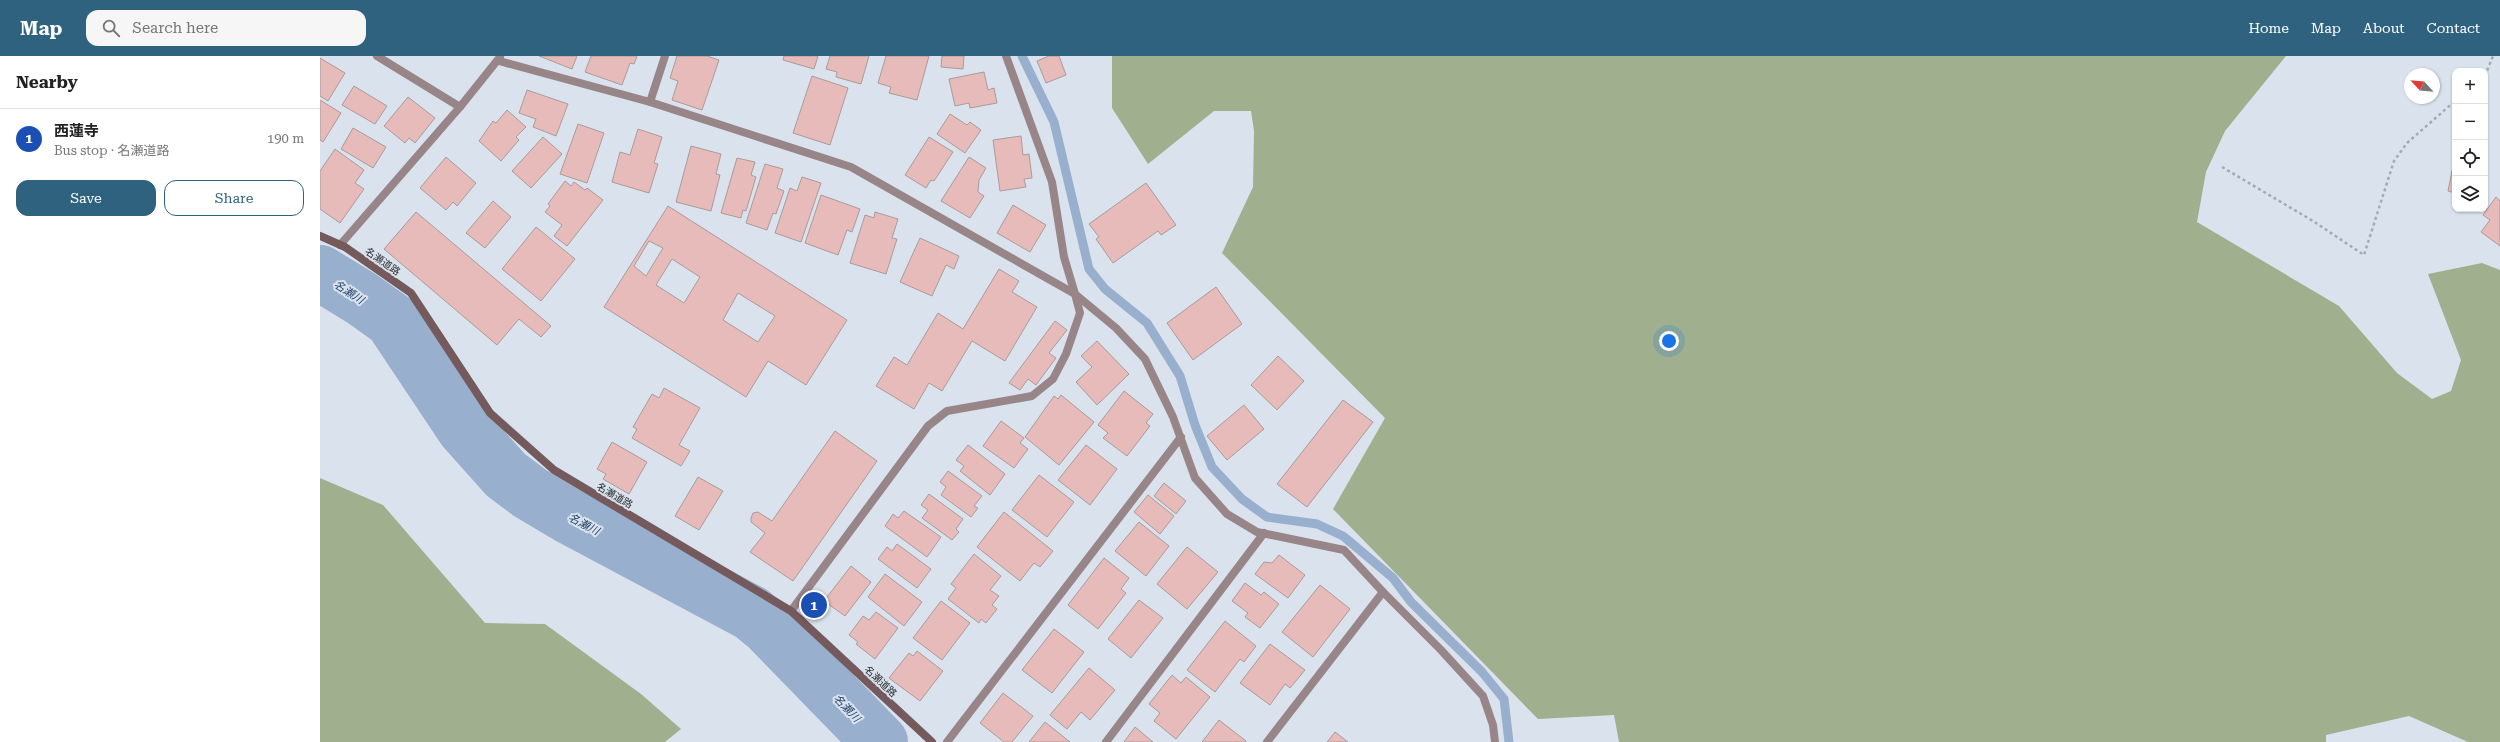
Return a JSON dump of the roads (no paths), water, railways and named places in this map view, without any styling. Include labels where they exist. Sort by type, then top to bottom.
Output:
[{"type":"street","points":[[377,56],[460,107]]},
{"type":"street","points":[[650,102],[665,56]]},
{"type":"street","points":[[791,612],[928,426],[947,411],[1032,396],[1052,379],[1066,354],[1080,313],[1076,294],[1064,257],[1052,182],[1006,56]]},
{"type":"street","points":[[340,245],[460,107],[500,58],[650,102],[851,167],[1076,294],[1116,328],[1145,360],[1181,437],[1195,478],[1227,514],[1257,532],[1344,550],[1383,592],[1441,650],[1483,696],[1493,725],[1495,742]]},
{"type":"street","name":"名瀬道路","points":[[320,236],[340,245],[411,293],[490,413],[554,470],[791,612],[932,742]]},
{"type":"street","points":[[947,742],[1181,437]]},
{"type":"street","points":[[1106,742],[1264,533]]},
{"type":"street","points":[[1267,742],[1383,592]]},
{"type":"waterway","points":[[1022,56],[1054,122],[1089,269],[1105,289],[1147,323],[1180,376],[1195,425],[1212,467],[1242,499],[1267,517],[1317,524],[1343,536],[1393,578],[1411,602],[1482,672],[1504,699],[1509,742]]},
{"type":"waterway","name":"名瀬川","points":[[320,273],[361,298],[392,320],[464,428],[506,475],[530,493],[567,515],[751,613],[767,626],[880,742]]},
{"type":"place","name":"西蓮寺","points":[[814,605]]}]
